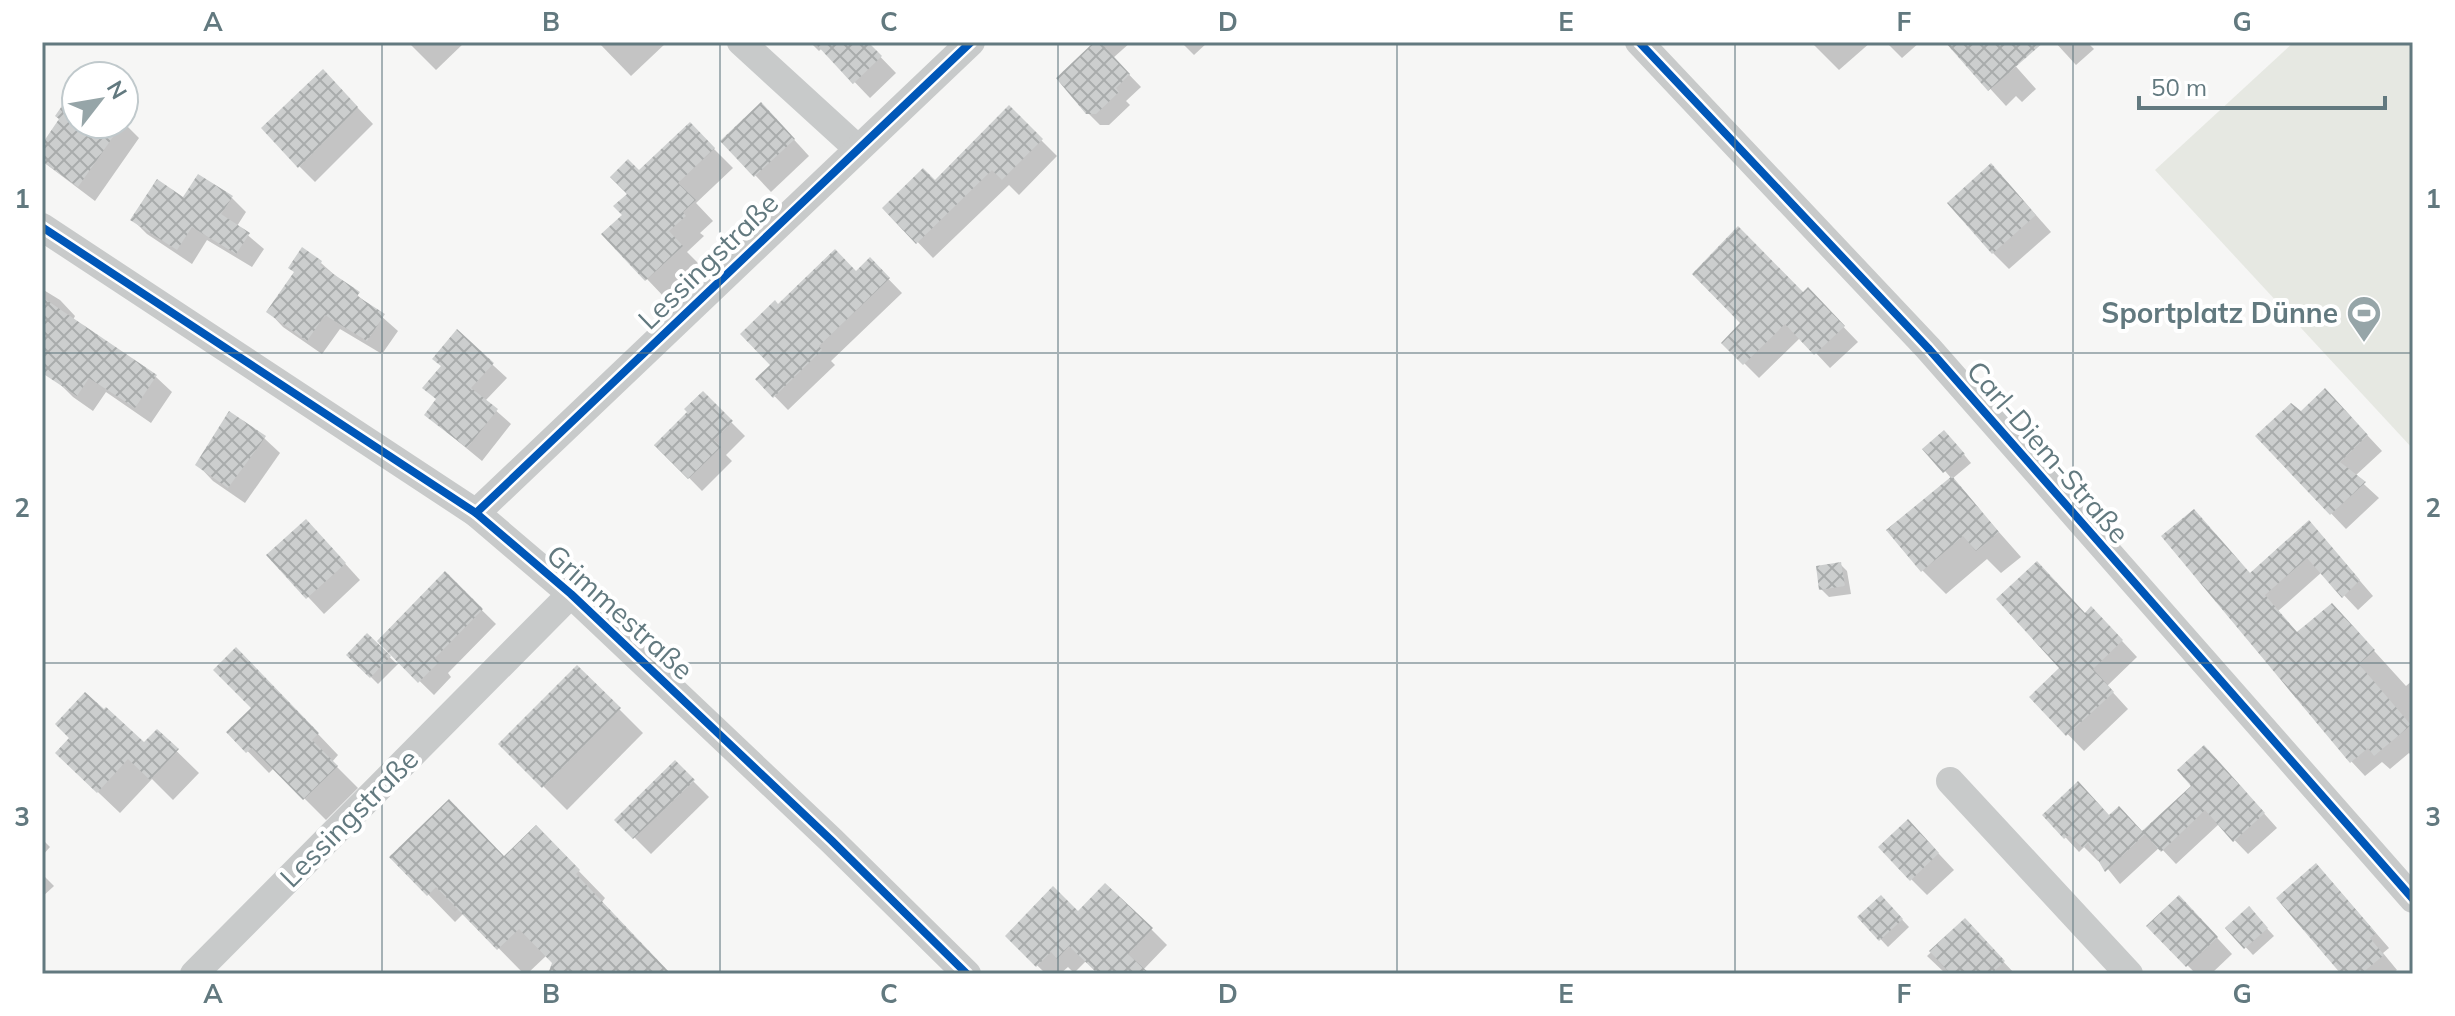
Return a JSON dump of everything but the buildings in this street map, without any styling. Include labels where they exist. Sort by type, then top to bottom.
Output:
[{"type":"street","points":[[741,42],[857,148]]},
{"type":"street","name":"Lessingstraße","points":[[476,513],[971,42]]},
{"type":"street","name":"Carl-Diem-Straße","points":[[1639,42],[1928,348],[2413,899]]},
{"type":"street","name":"Grimmestraße","points":[[42,227],[476,513],[571,594],[832,841],[967,974]]},
{"type":"street","name":"Lessingstraße","points":[[194,974],[571,594]]},
{"type":"street","points":[[1950,781],[2129,974]]},
{"type":"shaded area","name":"Sportplatz Dünne","points":[[2294,42],[2413,42],[2413,449],[2155,170]]},
{"type":"cycle path","points":[[476,513],[971,42]]},
{"type":"cycle path","points":[[1639,42],[1928,348],[2413,899]]},
{"type":"cycle path","points":[[42,227],[476,513],[571,594],[832,841],[967,974]]},
{"type":"place","name":"Sportplatz Dünne","points":[[2364,344]]}]
